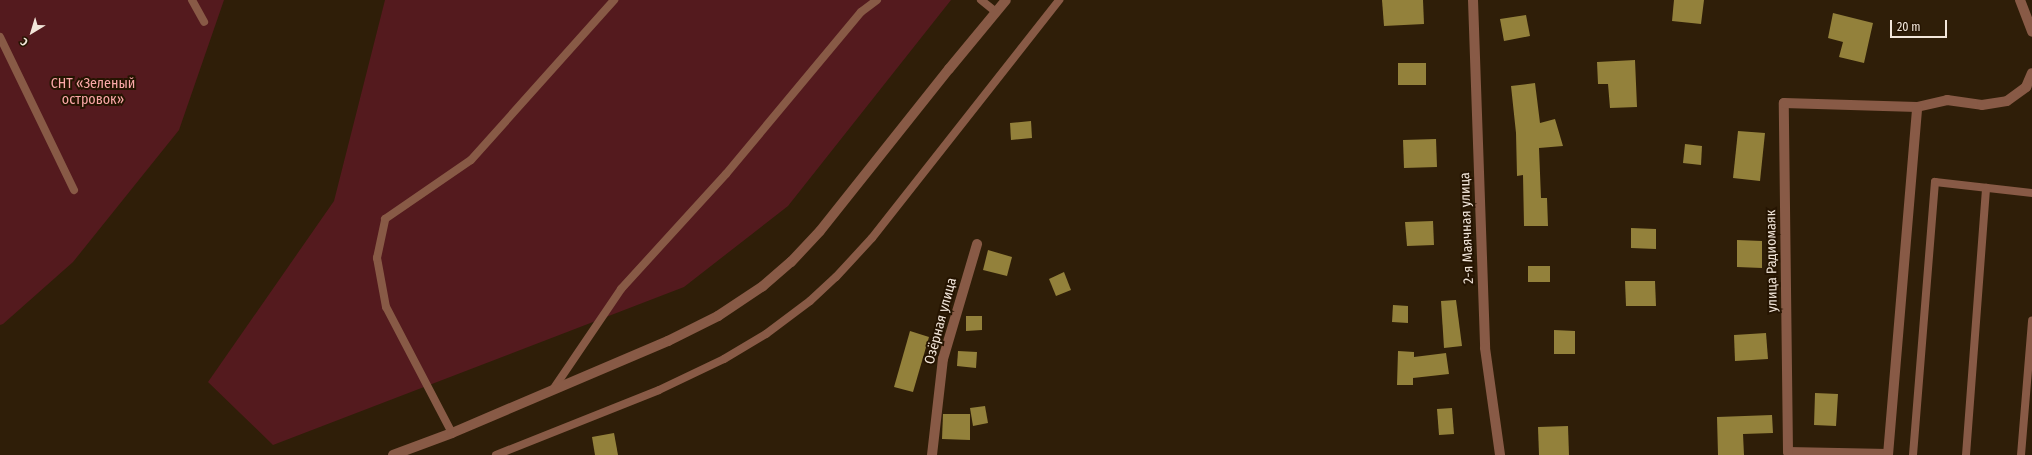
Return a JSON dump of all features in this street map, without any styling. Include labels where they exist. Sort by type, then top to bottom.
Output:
[{"type":"street","points":[[394,455],[452,433],[554,388],[668,341],[718,316],[763,286],[791,262],[820,231],[1006,0]]},
{"type":"street","name":"2-я Маячная улица","points":[[1474,0],[1485,348],[1500,455]]},
{"type":"street","points":[[2020,0],[2032,32]]},
{"type":"street","points":[[1888,454],[1917,107],[1947,100],[1982,105],[2007,101],[2026,87],[2032,73]]},
{"type":"street","name":"улица Радиомаяк","points":[[1888,454],[1788,452],[1784,103],[1917,107]]},
{"type":"street","name":"Озёрная улица","points":[[932,455],[943,359],[977,244]]},
{"type":"lane","points":[[192,0],[204,22]]},
{"type":"lane","points":[[452,433],[386,307],[377,258],[384,218],[471,160],[614,0]]},
{"type":"lane","points":[[554,388],[622,289],[726,174],[861,12],[877,0]]},
{"type":"lane","points":[[981,0],[996,12]]},
{"type":"lane","points":[[496,455],[659,390],[724,359],[766,334],[810,301],[836,277],[872,238],[1059,0]]},
{"type":"lane","points":[[0,37],[74,190]]},
{"type":"lane","points":[[1912,455],[1935,182],[2032,193]]},
{"type":"lane","points":[[1966,455],[1986,188]]},
{"type":"lane","points":[[2021,455],[2032,320]]},
{"type":"green space","name":"СНТ «Зеленый островок»","points":[[0,0],[224,0],[179,130],[73,262],[3,324],[0,325]]},
{"type":"green space","points":[[385,0],[951,0],[788,206],[684,287],[273,445],[208,382],[334,201]]},
{"type":"building","points":[[1382,0],[1423,0],[1424,24],[1384,26]]},
{"type":"building","points":[[1674,0],[1704,0],[1701,24],[1672,21]]},
{"type":"building","points":[[1833,13],[1873,23],[1864,63],[1839,57],[1843,42],[1828,38]]},
{"type":"building","points":[[1526,15],[1530,36],[1504,41],[1500,19]]},
{"type":"building","points":[[1635,60],[1637,107],[1610,108],[1608,84],[1598,84],[1597,62]]},
{"type":"building","points":[[1398,63],[1426,63],[1426,85],[1398,85]]},
{"type":"building","points":[[1535,83],[1540,123],[1555,119],[1563,146],[1539,148],[1541,198],[1547,198],[1548,226],[1524,226],[1523,175],[1517,176],[1516,133],[1511,86]]},
{"type":"building","points":[[1031,121],[1032,138],[1011,140],[1010,123]]},
{"type":"building","points":[[1738,131],[1765,133],[1760,181],[1733,178]]},
{"type":"building","points":[[1436,139],[1437,167],[1404,168],[1403,140]]},
{"type":"building","points":[[1685,144],[1702,146],[1701,165],[1683,163]]},
{"type":"building","points":[[1433,221],[1434,245],[1407,246],[1405,222]]},
{"type":"building","points":[[1631,228],[1656,229],[1656,249],[1631,248]]},
{"type":"building","points":[[1737,240],[1762,241],[1762,268],[1737,267]]},
{"type":"building","points":[[988,250],[1012,257],[1007,276],[983,270]]},
{"type":"building","points":[[1528,266],[1550,266],[1550,282],[1528,282]]},
{"type":"building","points":[[1064,272],[1071,290],[1056,296],[1049,279]]},
{"type":"building","points":[[1625,281],[1655,281],[1656,306],[1626,306]]},
{"type":"building","points":[[1456,300],[1462,346],[1444,348],[1441,301]]},
{"type":"building","points":[[1393,305],[1408,306],[1408,323],[1392,322]]},
{"type":"building","points":[[966,316],[982,316],[982,330],[966,331]]},
{"type":"building","points":[[1554,330],[1575,331],[1575,354],[1554,354]]},
{"type":"building","points":[[910,331],[929,337],[913,392],[894,387]]},
{"type":"building","points":[[1766,333],[1768,359],[1735,361],[1734,335]]},
{"type":"building","points":[[958,351],[977,352],[976,368],[957,366]]},
{"type":"building","points":[[1398,351],[1414,352],[1414,357],[1446,353],[1449,374],[1413,378],[1413,385],[1397,385]]},
{"type":"building","points":[[1815,393],[1838,394],[1836,426],[1814,425]]},
{"type":"building","points":[[985,406],[988,423],[973,426],[970,408]]},
{"type":"building","points":[[1452,408],[1454,434],[1439,435],[1437,409]]},
{"type":"building","points":[[943,414],[970,414],[970,440],[942,439]]},
{"type":"building","points":[[1772,415],[1773,433],[1743,434],[1744,455],[1718,455],[1717,417]]},
{"type":"building","points":[[1568,426],[1569,455],[1539,455],[1538,427]]},
{"type":"building","points":[[614,433],[618,455],[595,455],[592,437]]}]
